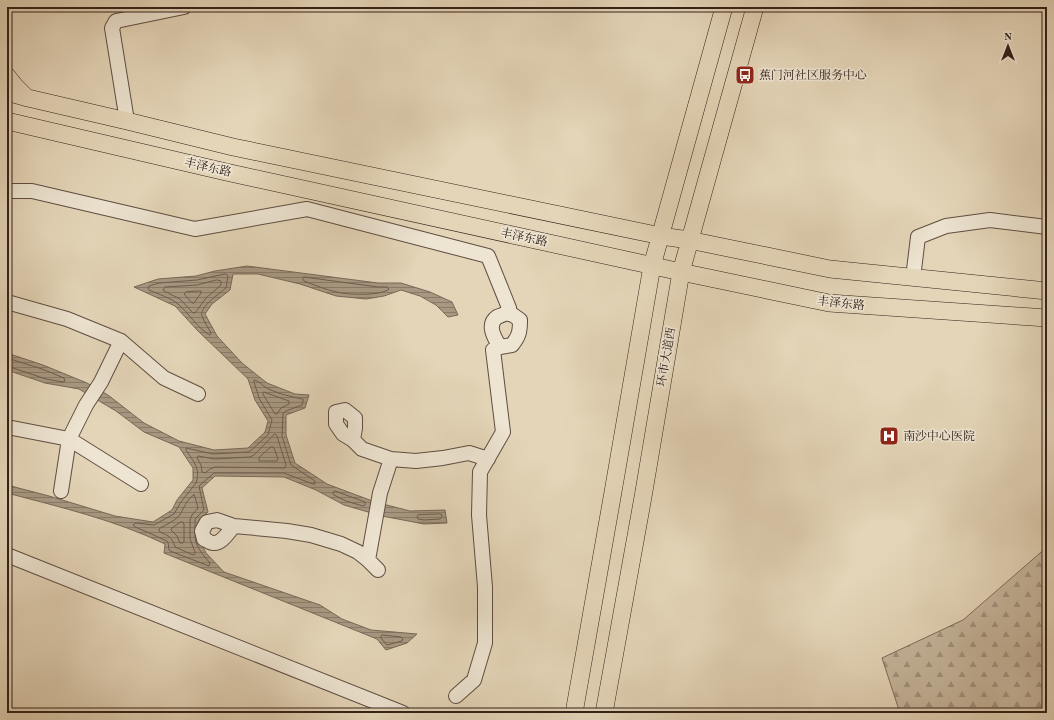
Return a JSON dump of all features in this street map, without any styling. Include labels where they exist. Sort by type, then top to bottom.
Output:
[{"type":"main road","points":[[574,713],[652,266],[724,7]]},
{"type":"main road","name":"环市大道西","points":[[604,713],[643,497],[681,272],[755,7]]},
{"type":"main road","points":[[7,76],[28,98]]},
{"type":"main road","name":"丰泽东路","points":[[7,92],[232,147],[830,270],[1047,291]]},
{"type":"main road","name":"丰泽东路","points":[[12,123],[652,266],[829,303],[1047,318]]},
{"type":"street","points":[[127,121],[112,28],[116,21],[184,7]]},
{"type":"street","points":[[7,191],[32,191],[194,229],[307,209],[488,256],[509,308],[506,313],[495,318],[492,324],[495,339],[500,347]]},
{"type":"street","points":[[913,278],[918,237],[946,226],[990,220],[1047,227]]},
{"type":"street","points":[[7,302],[67,319],[121,341],[164,378],[198,394]]},
{"type":"street","points":[[456,696],[474,680],[485,643],[485,588],[479,515],[480,472],[503,432],[492,350],[512,345],[518,337],[520,328],[520,320],[506,313]]},
{"type":"street","points":[[61,491],[69,439],[86,405],[101,382],[121,341]]},
{"type":"street","points":[[7,427],[69,439],[141,484]]},
{"type":"street","points":[[353,440],[362,449],[392,459],[416,461],[469,453],[488,458]]},
{"type":"street","points":[[234,526],[311,535],[341,544],[358,552],[373,565],[374,527],[380,493],[392,459]]},
{"type":"street","points":[[7,555],[403,713]]},
{"type":"green space","points":[[1047,547],[1047,713],[900,713],[882,658],[963,620]]},
{"type":"water","points":[[247,266],[378,283],[401,283],[430,292],[452,302],[458,315],[448,317],[436,305],[420,296],[401,290],[384,296],[366,299],[336,296],[300,284],[258,274],[233,274],[230,290],[212,304],[205,314],[217,336],[242,363],[267,383],[295,394],[309,395],[305,408],[286,415],[286,435],[295,463],[327,484],[375,502],[410,511],[445,510],[447,523],[424,524],[382,516],[344,505],[316,490],[284,477],[215,476],[202,488],[208,512],[199,520],[198,537],[206,553],[224,572],[320,605],[342,619],[371,630],[417,634],[407,643],[386,650],[377,639],[164,553],[165,544],[146,535],[107,521],[7,493],[7,485],[115,516],[153,522],[172,510],[177,500],[193,480],[193,468],[179,447],[144,432],[116,411],[79,389],[45,383],[7,370],[7,353],[43,365],[87,383],[108,395],[144,423],[179,441],[214,450],[248,448],[265,432],[268,421],[255,400],[248,379],[198,331],[175,306],[134,287],[158,279],[196,276],[215,271]]},
{"type":"place","name":"蕉门河社区服务中心","points":[[745,75]]},
{"type":"place","name":"南沙中心医院","points":[[889,436]]}]
